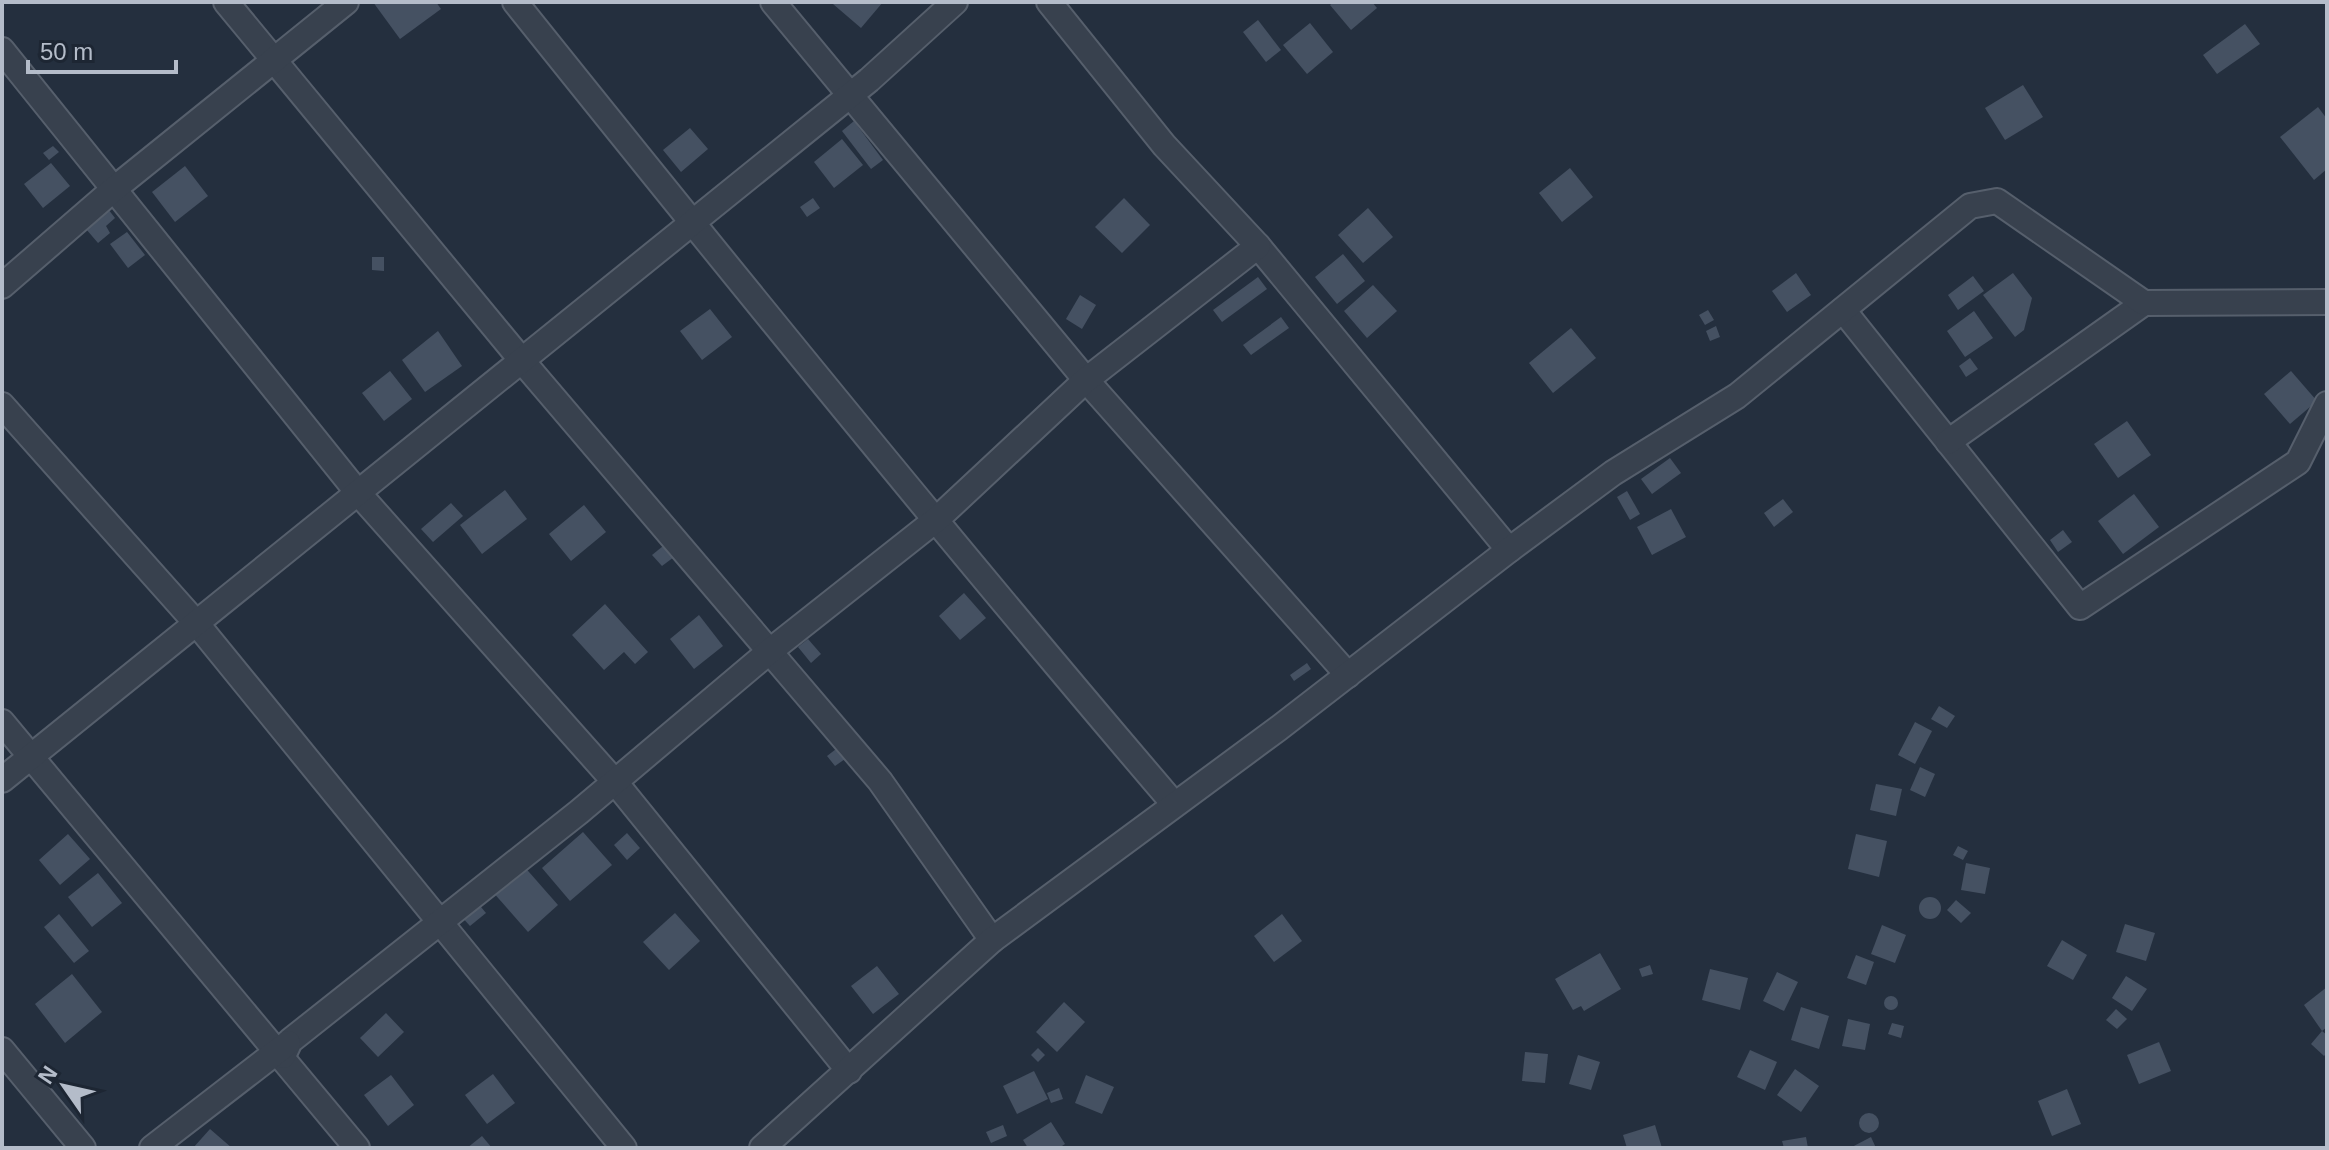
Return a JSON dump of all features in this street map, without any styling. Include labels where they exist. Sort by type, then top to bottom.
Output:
[{"type":"street","points":[[226,2],[523,362],[880,781],[992,940]]},
{"type":"street","points":[[2,286],[114,189],[346,2]]},
{"type":"street","points":[[515,2],[1075,689],[1174,804]]},
{"type":"street","points":[[773,2],[1086,380],[1348,675]]},
{"type":"street","points":[[2,780],[523,362],[851,94],[955,2]]},
{"type":"street","points":[[1049,2],[1164,145],[1258,246],[1509,550]]},
{"type":"street","points":[[2,50],[359,494],[615,782],[849,1071]]},
{"type":"street","points":[[762,1148],[992,940],[1613,473],[1737,396],[1970,206],[1997,201],[2144,303]]},
{"type":"street","points":[[152,1148],[283,1049],[615,782],[770,651],[937,519],[1086,380],[1258,246]]},
{"type":"street","points":[[1948,442],[2144,303],[2327,302]]},
{"type":"street","points":[[1843,310],[2080,607],[2298,462],[2327,404]]},
{"type":"street","points":[[2,405],[197,624],[624,1148]]},
{"type":"street","points":[[2,722],[211,975],[283,1049],[357,1148]]},
{"type":"street","points":[[2,1050],[83,1148]]},
{"type":"building","points":[[373,2],[436,2],[441,9],[400,39]]},
{"type":"building","points":[[883,2],[861,28],[833,4]]},
{"type":"building","points":[[1333,2],[1372,2],[1377,8],[1351,30],[1330,5]]},
{"type":"building","points":[[1258,20],[1281,50],[1266,62],[1243,32]]},
{"type":"building","points":[[1310,23],[1333,52],[1307,74],[1283,45]]},
{"type":"building","points":[[2245,24],[2260,44],[2217,74],[2203,55]]},
{"type":"building","points":[[2023,85],[2043,117],[2005,140],[1985,108]]},
{"type":"building","points":[[2318,107],[2327,119],[2327,169],[2314,180],[2280,137]]},
{"type":"building","points":[[854,121],[883,160],[871,169],[842,131]]},
{"type":"building","points":[[690,128],[708,149],[681,172],[663,150]]},
{"type":"building","points":[[842,139],[863,165],[834,188],[814,162]]},
{"type":"building","points":[[53,146],[59,152],[49,160],[43,153]]},
{"type":"building","points":[[51,163],[70,186],[43,208],[24,184]]},
{"type":"building","points":[[185,166],[208,196],[175,222],[152,192]]},
{"type":"building","points":[[1570,168],[1593,197],[1562,222],[1539,193]]},
{"type":"building","points":[[813,198],[820,208],[807,217],[800,207]]},
{"type":"building","points":[[1124,198],[1150,225],[1122,253],[1095,227]]},
{"type":"building","points":[[1368,208],[1393,237],[1363,263],[1338,235]]},
{"type":"building","points":[[108,209],[115,218],[106,226],[110,233],[98,243],[86,229]]},
{"type":"building","points":[[127,232],[145,255],[128,268],[110,244]]},
{"type":"building","points":[[1343,254],[1365,281],[1337,304],[1315,277]]},
{"type":"building","points":[[372,257],[384,257],[384,271],[372,270]]},
{"type":"building","points":[[1796,273],[1811,295],[1787,312],[1772,291]]},
{"type":"building","points":[[2013,273],[2032,298],[2024,330],[2015,337],[1983,295]]},
{"type":"building","points":[[1973,276],[1984,291],[1958,310],[1948,295]]},
{"type":"building","points":[[1258,277],[1267,289],[1222,322],[1213,310]]},
{"type":"building","points":[[1373,285],[1397,311],[1367,338],[1344,311]]},
{"type":"building","points":[[1080,295],[1096,305],[1082,329],[1066,319]]},
{"type":"building","points":[[710,309],[732,337],[702,360],[680,331]]},
{"type":"building","points":[[1708,310],[1714,320],[1705,325],[1699,315]]},
{"type":"building","points":[[1974,311],[1993,338],[1965,357],[1947,331]]},
{"type":"building","points":[[1281,317],[1289,328],[1251,355],[1243,345]]},
{"type":"building","points":[[1716,326],[1720,337],[1710,341],[1706,331]]},
{"type":"building","points":[[1571,328],[1596,358],[1553,393],[1529,363]]},
{"type":"building","points":[[438,331],[462,366],[425,392],[402,360]]},
{"type":"building","points":[[1970,358],[1978,369],[1966,377],[1959,366]]},
{"type":"building","points":[[390,371],[412,399],[384,421],[362,393]]},
{"type":"building","points":[[2291,371],[2317,401],[2290,424],[2264,394]]},
{"type":"building","points":[[2127,421],[2151,455],[2118,478],[2094,444]]},
{"type":"building","points":[[1670,458],[1681,473],[1652,494],[1641,479]]},
{"type":"building","points":[[505,490],[527,519],[482,554],[460,525]]},
{"type":"building","points":[[1627,491],[1640,514],[1630,520],[1617,497]]},
{"type":"building","points":[[2134,494],[2159,527],[2123,554],[2098,521]]},
{"type":"building","points":[[1783,499],[1793,512],[1774,527],[1764,513]]},
{"type":"building","points":[[451,503],[463,516],[433,542],[421,529]]},
{"type":"building","points":[[584,505],[606,532],[571,561],[549,534]]},
{"type":"building","points":[[1671,509],[1686,537],[1652,555],[1637,527]]},
{"type":"building","points":[[2063,530],[2072,542],[2058,552],[2050,540]]},
{"type":"building","points":[[668,542],[678,554],[662,566],[652,555]]},
{"type":"building","points":[[964,593],[986,618],[960,640],[939,616]]},
{"type":"building","points":[[605,604],[648,652],[635,664],[624,652],[604,670],[572,635]]},
{"type":"building","points":[[699,615],[723,646],[694,669],[670,639]]},
{"type":"building","points":[[808,639],[821,654],[811,663],[798,647]]},
{"type":"building","points":[[1307,663],[1311,669],[1294,681],[1290,675]]},
{"type":"building","points":[[1939,706],[1955,716],[1947,728],[1931,719]]},
{"type":"building","points":[[1915,722],[1932,731],[1915,764],[1898,755]]},
{"type":"building","points":[[840,746],[848,757],[835,766],[827,756]]},
{"type":"building","points":[[1920,767],[1935,774],[1925,797],[1910,790]]},
{"type":"building","points":[[1876,784],[1902,789],[1896,816],[1870,810]]},
{"type":"building","points":[[583,832],[612,865],[570,901],[542,868]]},
{"type":"building","points":[[627,833],[640,848],[627,860],[614,845]]},
{"type":"building","points":[[68,834],[90,859],[60,885],[39,860]]},
{"type":"building","points":[[1856,834],[1887,841],[1879,877],[1848,869]]},
{"type":"building","points":[[1958,846],[1968,851],[1963,860],[1953,855]]},
{"type":"building","points":[[1966,863],[1990,868],[1985,894],[1961,890]]},
{"type":"building","points":[[522,864],[558,905],[528,932],[492,891]]},
{"type":"building","points":[[98,873],[122,903],[92,927],[68,897]]},
{"type":"building","points":[[1930,897],[1938,900],[1941,908],[1938,916],[1930,919],[1922,916],[1919,908],[1922,900]]},
{"type":"building","points":[[1956,900],[1971,913],[1961,923],[1947,910]]},
{"type":"building","points":[[476,901],[486,913],[470,926],[460,915]]},
{"type":"building","points":[[675,913],[700,941],[669,970],[643,942]]},
{"type":"building","points":[[59,914],[89,951],[74,963],[44,927]]},
{"type":"building","points":[[1282,914],[1302,941],[1274,962],[1254,936]]},
{"type":"building","points":[[2125,924],[2155,933],[2146,961],[2116,952]]},
{"type":"building","points":[[1882,925],[1906,935],[1895,963],[1871,954]]},
{"type":"building","points":[[2062,940],[2087,955],[2073,980],[2047,966]]},
{"type":"building","points":[[1600,953],[1621,989],[1584,1011],[1581,1006],[1573,1010],[1555,979]]},
{"type":"building","points":[[1856,955],[1874,962],[1866,985],[1847,978]]},
{"type":"building","points":[[1650,965],[1653,974],[1642,977],[1639,969]]},
{"type":"building","points":[[877,966],[899,994],[873,1014],[851,986]]},
{"type":"building","points":[[1710,969],[1748,978],[1740,1010],[1702,1000]]},
{"type":"building","points":[[1777,972],[1798,982],[1784,1011],[1763,1001]]},
{"type":"building","points":[[72,974],[102,1012],[65,1043],[35,1004]]},
{"type":"building","points":[[2126,976],[2147,989],[2132,1011],[2112,998]]},
{"type":"building","points":[[2327,987],[2327,1027],[2322,1031],[2304,1005]]},
{"type":"building","points":[[1891,996],[1898,1003],[1891,1010],[1884,1003]]},
{"type":"building","points":[[1064,1002],[1085,1022],[1057,1052],[1036,1032]]},
{"type":"building","points":[[1801,1007],[1829,1016],[1819,1049],[1791,1040]]},
{"type":"building","points":[[2116,1009],[2127,1019],[2117,1029],[2106,1020]]},
{"type":"building","points":[[386,1013],[404,1032],[378,1057],[360,1038]]},
{"type":"building","points":[[1848,1019],[1870,1024],[1865,1050],[1842,1046]]},
{"type":"building","points":[[1892,1023],[1904,1026],[1901,1038],[1888,1034]]},
{"type":"building","points":[[2322,1031],[2327,1035],[2327,1053],[2324,1056],[2311,1044]]},
{"type":"building","points":[[2159,1042],[2171,1071],[2139,1084],[2127,1055]]},
{"type":"building","points":[[1038,1048],[1045,1055],[1038,1062],[1031,1055]]},
{"type":"building","points":[[1750,1050],[1777,1062],[1765,1090],[1737,1077]]},
{"type":"building","points":[[1525,1052],[1548,1054],[1545,1083],[1522,1081]]},
{"type":"building","points":[[1578,1055],[1600,1062],[1591,1090],[1569,1084]]},
{"type":"building","points":[[1795,1069],[1819,1086],[1801,1112],[1777,1095]]},
{"type":"building","points":[[1034,1071],[1048,1099],[1017,1114],[1003,1086]]},
{"type":"building","points":[[493,1074],[515,1103],[487,1124],[465,1095]]},
{"type":"building","points":[[391,1075],[414,1105],[388,1126],[364,1095]]},
{"type":"building","points":[[1086,1075],[1114,1087],[1102,1114],[1075,1103]]},
{"type":"building","points":[[1059,1088],[1063,1099],[1051,1103],[1047,1093]]},
{"type":"building","points":[[2067,1089],[2081,1124],[2052,1136],[2038,1101]]},
{"type":"building","points":[[1869,1113],[1876,1116],[1879,1123],[1876,1130],[1869,1133],[1862,1130],[1859,1123],[1862,1116]]},
{"type":"building","points":[[1051,1122],[1065,1144],[1059,1148],[1028,1148],[1023,1140]]},
{"type":"building","points":[[1003,1125],[1007,1136],[991,1143],[986,1132]]},
{"type":"building","points":[[1655,1125],[1662,1148],[1627,1148],[1623,1135]]},
{"type":"building","points":[[210,1129],[232,1148],[193,1148]]},
{"type":"building","points":[[482,1136],[492,1148],[467,1148]]},
{"type":"building","points":[[1806,1137],[1808,1148],[1784,1148],[1782,1141]]},
{"type":"building","points":[[1871,1137],[1876,1148],[1850,1148]]}]
